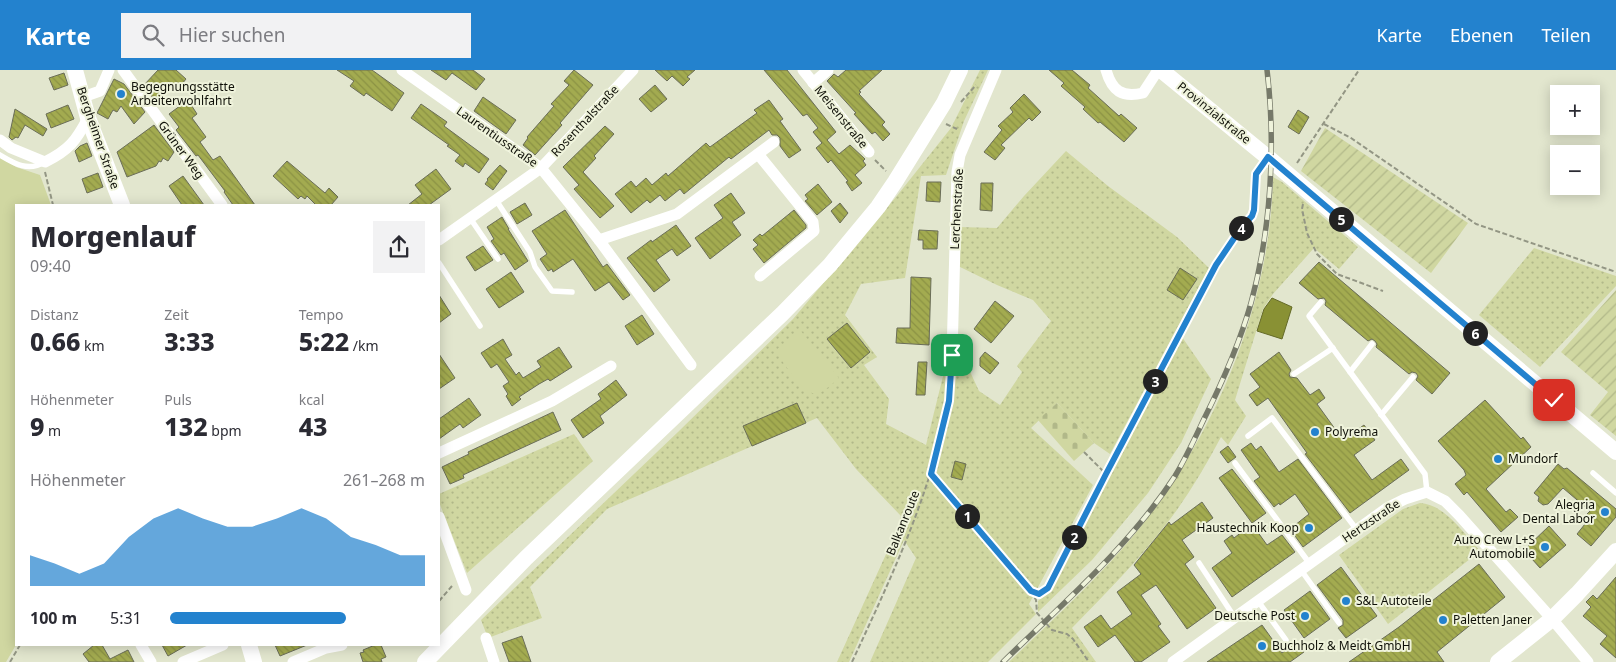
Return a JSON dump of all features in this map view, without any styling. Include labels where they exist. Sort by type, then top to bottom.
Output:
[{"type":"main road","name":"Bergheimer Straße","points":[[75,70],[88,118],[122,204]]},
{"type":"main road","points":[[425,662],[526,558],[803,293],[850,242],[895,182],[944,103],[960,70]]},
{"type":"main road","name":"Provinzialstraße","points":[[1160,70],[1268,157],[1616,452]]},
{"type":"main road","points":[[1498,662],[1552,619],[1578,594],[1616,551]]},
{"type":"main road","points":[[250,646],[254,662]]},
{"type":"street","points":[[82,98],[100,91],[109,70]]},
{"type":"street","name":"Grüner Weg","points":[[123,70],[221,204]]},
{"type":"street","name":"Laurentiusstraße","points":[[402,70],[541,168],[599,240],[691,365]]},
{"type":"street","name":"Rosenthalstraße","points":[[440,239],[541,168],[633,70]]},
{"type":"street","name":"Meisenstraße","points":[[803,70],[869,152]]},
{"type":"street","name":"Meisenstraße","points":[[813,83],[828,70]]},
{"type":"street","name":"Lerchenstraße","points":[[952,355],[957,172],[960,155],[996,70]]},
{"type":"street","points":[[1106,70],[1110,82],[1122,94],[1133,95],[1143,93],[1160,70]]},
{"type":"street","points":[[0,140],[11,148],[45,162],[59,156],[73,142],[88,118]]},
{"type":"street","points":[[599,240],[677,214],[774,142]]},
{"type":"street","points":[[758,154],[813,222],[814,231],[760,276]]},
{"type":"street","points":[[440,452],[552,401],[612,366]]},
{"type":"street","points":[[1428,492],[1445,501],[1459,515],[1588,662]]},
{"type":"street","name":"Hertzstraße","points":[[1174,662],[1393,505],[1428,492]]},
{"type":"street","points":[[440,519],[466,590]]},
{"type":"street","points":[[486,638],[494,662]]},
{"type":"street","points":[[143,646],[151,662]]},
{"type":"street","points":[[182,662],[221,646]]},
{"type":"street","points":[[293,662],[326,648],[337,646]]},
{"type":"lane","points":[[0,154],[26,168],[37,167],[45,162]]},
{"type":"lane","points":[[496,200],[530,252],[535,267],[552,291],[572,292]]},
{"type":"lane","points":[[470,218],[498,259]]},
{"type":"lane","points":[[440,265],[480,326]]},
{"type":"lane","points":[[1321,302],[1309,316],[1426,474],[1428,492]]},
{"type":"lane","points":[[1350,372],[1372,344]]},
{"type":"lane","points":[[1294,374],[1332,348]]},
{"type":"lane","points":[[1381,415],[1413,377]]},
{"type":"lane","points":[[1248,436],[1272,418],[1356,530]]},
{"type":"lane","points":[[1235,463],[1305,567],[1339,623]]},
{"type":"lane","points":[[1593,473],[1616,493]]},
{"type":"lane","points":[[1199,563],[1235,618]]},
{"type":"lane","points":[[1258,601],[1286,640]]},
{"type":"path","points":[[1289,176],[1359,70]]},
{"type":"path","points":[[1324,124],[1351,138],[1476,224],[1616,272]]},
{"type":"path","points":[[869,152],[895,182]]},
{"type":"path","points":[[1031,591],[1039,594],[1048,588],[1216,265],[1241,228],[1252,216],[1256,174],[1268,157]]},
{"type":"path","points":[[45,162],[45,174],[53,204]]},
{"type":"path","points":[[1306,190],[1302,209],[1307,233],[1317,254],[1337,274],[1384,291]]},
{"type":"path","name":"Balkanroute","points":[[852,662],[911,530],[931,474],[949,401],[952,355]]},
{"type":"path","points":[[1084,452],[1106,474]]},
{"type":"path","points":[[931,474],[1031,591],[1036,600],[1037,613],[1052,630],[1067,634],[1073,639],[1089,662]]},
{"type":"path","points":[[440,600],[461,576]]},
{"type":"path","points":[[10,662],[19,646]]},
{"type":"green space","points":[[980,70],[988,70],[964,121],[946,175],[921,176],[905,278],[861,284],[845,315],[877,357],[864,365],[889,399],[886,424],[926,445],[947,360],[967,365],[979,391],[1000,405],[1022,372],[1017,366],[1051,321],[1033,300],[958,266],[958,227],[997,228],[1066,151],[1108,186],[1177,237],[1209,268],[1110,454],[1094,443],[1057,403],[1031,428],[1093,485],[1029,604],[1036,614],[988,662],[870,662],[916,558],[904,540],[849,662],[837,662],[897,530],[901,516],[856,469],[817,418],[607,509],[530,587],[542,618],[488,638],[481,620],[793,319],[896,197],[951,128]]},
{"type":"green space","points":[[1325,128],[1468,223],[1431,273],[1301,171]]},
{"type":"green space","points":[[0,157],[16,167],[40,175],[51,204],[15,204],[15,646],[6,662],[0,662]]},
{"type":"green space","points":[[1273,177],[1282,182],[1358,247],[1339,269],[1314,248],[1273,294],[1263,309],[1235,400],[1246,416],[1228,445],[1221,437],[1189,492],[1157,536],[1072,628],[1096,662],[1009,662],[1124,547],[1167,491],[1192,451],[1215,408],[1234,364],[1250,318],[1262,272],[1270,224]]},
{"type":"green space","points":[[1534,248],[1616,276],[1616,286],[1540,367],[1479,315]]},
{"type":"green space","points":[[1616,290],[1616,436],[1590,415],[1608,392],[1561,352]]},
{"type":"green space","points":[[800,330],[839,378],[819,393],[813,393],[801,385],[775,351]]},
{"type":"green space","points":[[1182,337],[1211,379],[1181,443],[1148,493],[1092,560],[1038,612],[1038,601],[1050,591]]},
{"type":"green space","points":[[1057,403],[1094,443],[1074,461],[1038,420]]},
{"type":"green space","points":[[574,434],[593,461],[467,573],[440,505],[440,494]]},
{"type":"green space","points":[[1420,503],[1429,505],[1446,514],[1480,551],[1388,624],[1339,555],[1403,509]]},
{"type":"shaded area","points":[[1272,298],[1292,307],[1282,339],[1257,331],[1264,309]]},
{"type":"building","points":[[158,70],[176,70],[186,79],[178,89],[172,84],[155,101],[144,85]]},
{"type":"building","points":[[337,70],[372,70],[404,93],[392,111],[366,93],[364,96],[350,86],[354,81]]},
{"type":"building","points":[[431,70],[473,70],[485,79],[476,90],[452,73],[446,80]]},
{"type":"building","points":[[574,70],[593,85],[560,123],[562,125],[535,155],[523,145],[527,137],[554,106],[551,104],[569,85],[564,81]]},
{"type":"building","points":[[655,70],[695,70],[687,77],[690,79],[683,86],[672,76],[667,81]]},
{"type":"building","points":[[764,70],[787,70],[836,132],[827,140],[839,154],[850,145],[865,159],[863,161],[866,165],[855,175],[862,183],[852,191],[846,182],[848,181],[831,160],[828,163],[816,148],[822,143],[813,132],[818,128],[807,114],[803,116]]},
{"type":"building","points":[[846,70],[882,70],[859,91],[861,92],[859,94],[885,122],[882,125],[890,134],[883,141],[875,132],[872,134],[827,81],[834,74],[838,77]]},
{"type":"building","points":[[1049,70],[1072,70],[1090,85],[1088,88],[1119,116],[1121,114],[1137,128],[1124,142],[1100,122],[1098,123],[1083,109],[1085,107],[1061,86],[1064,83]]},
{"type":"building","points":[[64,73],[68,85],[54,90],[49,78]]},
{"type":"building","name":"Begegnungsstätte Arbeiterwohlfahrt","points":[[114,79],[124,84],[145,112],[134,124],[121,106],[117,112],[113,110],[108,119],[97,113]]},
{"type":"building","points":[[655,85],[667,99],[651,112],[639,99]]},
{"type":"building","points":[[1024,94],[1041,112],[1032,121],[1029,118],[1001,145],[1005,148],[995,160],[984,152],[1002,130],[998,126],[1013,112],[1010,108]]},
{"type":"building","points":[[483,97],[516,120],[506,134],[474,111]]},
{"type":"building","points":[[188,100],[197,114],[192,118],[206,137],[200,142],[213,160],[220,156],[254,204],[232,204],[198,155],[196,156],[176,130],[179,127],[169,114]]},
{"type":"building","points":[[769,100],[783,119],[780,121],[801,150],[789,158],[780,146],[780,138],[777,135],[772,135],[769,130],[731,159],[729,157],[684,194],[680,189],[665,201],[660,195],[650,203],[647,200],[631,213],[615,194],[631,181],[636,187],[646,178],[652,185],[666,173],[668,176],[706,143],[710,147],[757,113],[754,110]]},
{"type":"building","points":[[421,104],[447,122],[444,126],[489,159],[479,173],[465,163],[463,167],[455,161],[460,155],[411,118]]},
{"type":"building","points":[[68,105],[74,119],[51,128],[46,114]]},
{"type":"building","points":[[15,109],[47,129],[43,136],[25,125],[18,138],[16,137],[12,140],[9,137]]},
{"type":"building","points":[[1298,110],[1309,117],[1299,134],[1288,127]]},
{"type":"building","points":[[154,125],[174,152],[168,161],[163,158],[156,166],[127,177],[117,152]]},
{"type":"building","points":[[605,126],[614,134],[594,156],[596,158],[583,172],[614,206],[600,218],[574,189],[579,185],[563,167]]},
{"type":"building","points":[[87,143],[92,156],[79,162],[75,151]]},
{"type":"building","points":[[287,161],[325,193],[329,188],[338,197],[332,204],[315,204],[307,196],[305,199],[301,196],[298,199],[273,176]]},
{"type":"building","points":[[500,165],[507,171],[493,190],[485,184],[487,179]]},
{"type":"building","points":[[436,169],[451,189],[430,204],[409,204],[422,194],[415,185]]},
{"type":"building","points":[[98,173],[103,187],[87,193],[82,179]]},
{"type":"building","points":[[183,176],[203,204],[181,204],[169,186]]},
{"type":"building","points":[[927,182],[941,182],[940,202],[926,201]]},
{"type":"building","points":[[981,183],[993,183],[992,211],[980,210]]},
{"type":"building","points":[[818,184],[832,202],[817,215],[805,201],[808,199],[805,195]]},
{"type":"building","points":[[731,193],[745,213],[732,222],[741,235],[710,259],[695,238],[723,218],[714,205]]},
{"type":"building","points":[[525,203],[532,215],[517,224],[510,212]]},
{"type":"building","points":[[840,203],[848,213],[840,223],[831,211]]},
{"type":"building","points":[[565,210],[603,267],[607,264],[630,295],[623,300],[609,282],[595,291],[573,259],[553,272],[552,269],[548,271],[540,259],[547,254],[532,231]]},
{"type":"building","points":[[794,210],[806,225],[806,228],[764,263],[753,249],[758,245],[753,240],[760,234],[762,236]]},
{"type":"building","points":[[502,217],[528,261],[515,270],[504,253],[501,255],[491,241],[494,239],[487,227]]},
{"type":"building","points":[[676,225],[691,246],[677,256],[672,249],[656,260],[670,280],[654,292],[627,258],[651,240],[652,242]]},
{"type":"building","points":[[919,230],[938,231],[937,249],[923,249],[923,240],[918,240]]},
{"type":"building","points":[[483,246],[493,260],[475,271],[466,257]]},
{"type":"building","points":[[1319,262],[1450,373],[1432,394],[1416,380],[1418,376],[1416,373],[1412,372],[1409,374],[1376,347],[1375,341],[1372,339],[1368,341],[1325,305],[1326,301],[1324,298],[1318,299],[1299,283]]},
{"type":"building","points":[[1180,268],[1197,279],[1183,300],[1167,290]]},
{"type":"building","points":[[511,272],[524,292],[499,308],[486,289]]},
{"type":"building","points":[[911,277],[931,278],[929,345],[896,343],[897,328],[910,328]]},
{"type":"building","points":[[440,297],[451,314],[440,322]]},
{"type":"building","points":[[995,301],[1014,316],[991,343],[974,329]]},
{"type":"building","points":[[642,315],[654,334],[637,345],[625,326]]},
{"type":"building","points":[[847,323],[870,352],[851,368],[827,339]]},
{"type":"building","points":[[503,339],[512,355],[505,359],[516,375],[519,372],[523,378],[541,367],[537,361],[559,347],[572,367],[519,397],[521,399],[512,406],[503,386],[509,382],[497,364],[491,368],[481,353]]},
{"type":"building","points":[[985,352],[999,363],[990,374],[980,366],[980,358]]},
{"type":"building","name":"Polyrema","points":[[1279,352],[1291,370],[1290,377],[1297,378],[1310,395],[1319,389],[1325,398],[1317,404],[1343,440],[1364,425],[1375,440],[1354,455],[1372,480],[1401,459],[1409,470],[1350,513],[1305,454],[1307,453],[1268,398],[1257,406],[1249,395],[1260,387],[1250,374]]},
{"type":"building","points":[[440,356],[455,378],[440,388]]},
{"type":"building","points":[[918,362],[927,362],[925,395],[916,395]]},
{"type":"building","points":[[616,380],[627,395],[600,416],[604,423],[583,438],[571,420],[601,399],[598,394]]},
{"type":"building","points":[[469,398],[481,415],[463,428],[460,424],[440,438],[440,418]]},
{"type":"building","points":[[1485,400],[1521,439],[1523,437],[1531,447],[1486,489],[1506,512],[1510,509],[1518,517],[1501,532],[1467,492],[1464,495],[1455,484],[1466,475],[1464,470],[1438,441]]},
{"type":"building","points":[[797,403],[806,423],[752,446],[743,426]]},
{"type":"building","points":[[553,412],[561,430],[463,475],[464,478],[450,484],[442,467],[469,454],[468,452]]},
{"type":"building","points":[[1251,443],[1256,450],[1261,446],[1279,472],[1298,459],[1342,518],[1303,547],[1290,529],[1309,514],[1295,494],[1274,507],[1254,481],[1260,477],[1241,450]]},
{"type":"building","points":[[1228,446],[1236,457],[1228,463],[1220,452]]},
{"type":"building","points":[[955,461],[966,464],[962,480],[951,477]]},
{"type":"building","points":[[1558,464],[1564,469],[1567,468],[1616,509],[1616,517],[1591,546],[1577,534],[1589,519],[1585,516],[1590,511],[1563,488],[1548,504],[1543,505],[1538,501],[1539,497],[1534,493]]},
{"type":"building","points":[[1232,469],[1266,513],[1252,523],[1219,478]]},
{"type":"building","points":[[1202,502],[1213,518],[1182,540],[1194,557],[1185,564],[1216,608],[1187,629],[1156,585],[1141,595],[1161,624],[1158,626],[1170,642],[1141,662],[1135,662],[1115,635],[1098,647],[1084,627],[1101,615],[1111,629],[1132,614],[1117,592],[1141,574],[1134,565],[1169,522],[1171,525]]},
{"type":"building","points":[[1252,524],[1267,545],[1282,535],[1295,552],[1232,597],[1212,568],[1232,553],[1224,541],[1232,535],[1234,538]]},
{"type":"building","name":"Auto Crew L+S Automobile","points":[[1549,526],[1566,545],[1540,568],[1524,550]]},
{"type":"building","points":[[1479,564],[1505,597],[1437,652],[1444,662],[1349,662],[1399,627]]},
{"type":"building","name":"S&L Autoteile","points":[[1341,567],[1377,616],[1346,638],[1338,628],[1343,625],[1343,620],[1317,585]]},
{"type":"building","points":[[1616,577],[1616,658],[1600,644],[1607,636],[1583,616],[1591,607],[1586,602],[1593,595],[1597,599]]},
{"type":"building","name":"Deutsche Post","points":[[1310,591],[1330,619],[1304,638],[1284,610]]},
{"type":"building","points":[[1262,625],[1282,653],[1297,642],[1304,652],[1290,662],[1207,662]]},
{"type":"building","points":[[522,636],[531,662],[509,662],[502,643]]},
{"type":"building","points":[[93,646],[103,646],[110,659],[128,650],[134,662],[89,662],[83,654]]},
{"type":"building","points":[[163,646],[185,646],[168,656]]},
{"type":"building","points":[[275,646],[305,646],[280,656]]},
{"type":"building","points":[[373,646],[381,646],[386,657],[381,659],[382,662],[363,662],[360,653],[364,652],[363,650]]},
{"type":"railway","points":[[1003,662],[1094,574],[1157,502],[1183,462],[1224,377],[1242,333],[1251,303],[1263,246],[1270,187],[1271,157],[1270,99],[1267,70]]},
{"type":"place","name":"Begegnungsstätte Arbeiterwohlfahrt","points":[[121,94]]},
{"type":"place","name":"Polyrema","points":[[1315,432]]},
{"type":"place","name":"Mundorf","points":[[1498,459]]},
{"type":"place","name":"Alegria Dental Labor","points":[[1605,512]]},
{"type":"place","name":"Haustechnik Koop","points":[[1309,528]]},
{"type":"place","name":"Auto Crew L+S Automobile","points":[[1545,547]]},
{"type":"place","name":"S&L Autoteile","points":[[1346,601]]},
{"type":"place","name":"Deutsche Post","points":[[1305,616]]},
{"type":"place","name":"Paletten Janer","points":[[1443,620]]},
{"type":"place","name":"Buchholz & Meidt GmbH","points":[[1262,646]]},
{"type":"route","points":[[952,355],[949,401],[931,474],[1031,591],[1039,594],[1048,588],[1216,265],[1241,228],[1252,216],[1256,174],[1268,157],[1554,400]]}]
